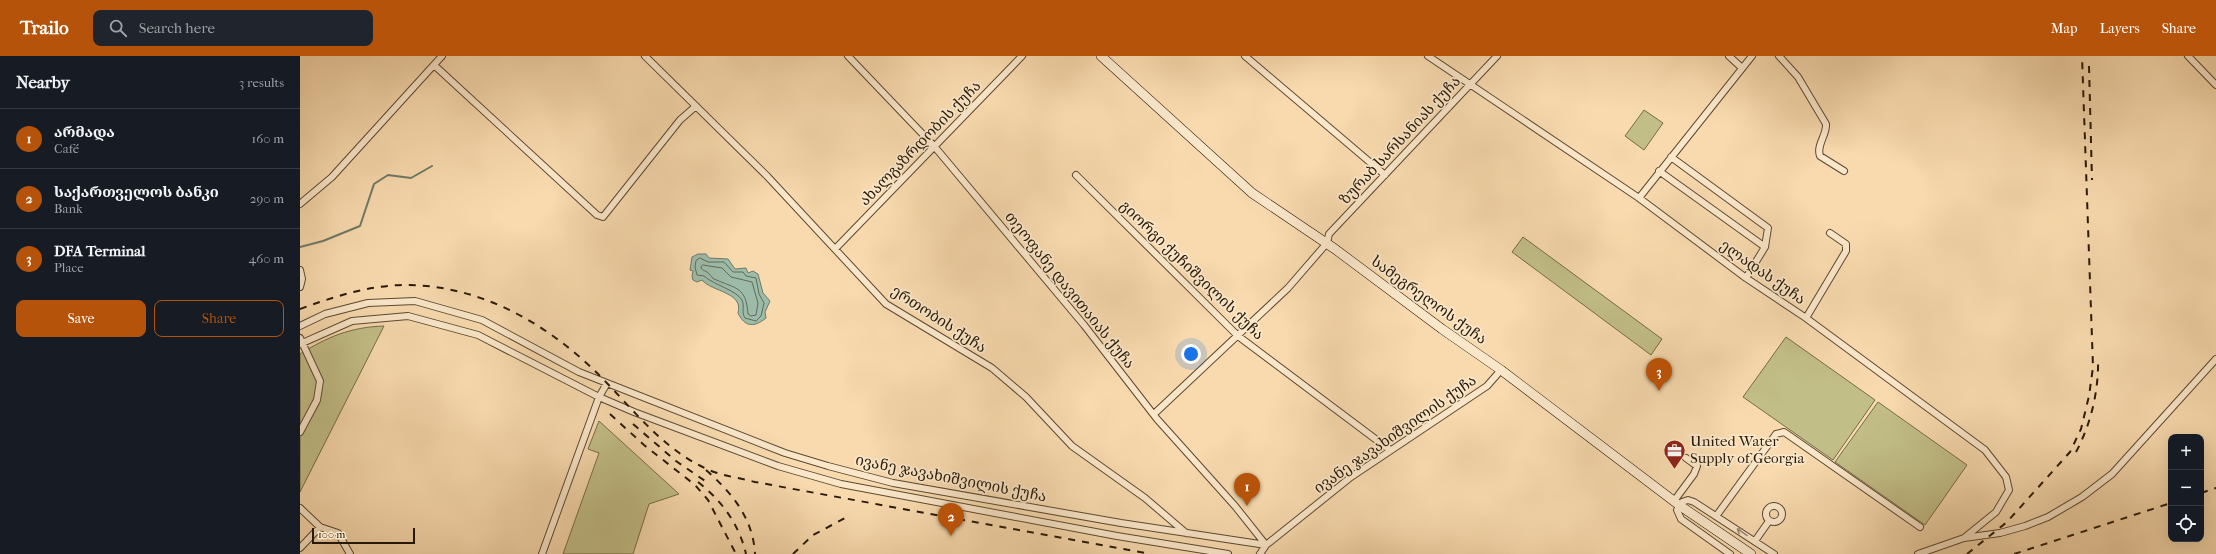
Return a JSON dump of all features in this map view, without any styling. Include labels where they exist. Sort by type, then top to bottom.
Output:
[{"type":"main road","name":"სამეგრელოს ქუჩა","points":[[1101,56],[1252,193],[1327,244],[1442,329],[1501,370],[1677,503],[1751,554]]},
{"type":"street","points":[[300,204],[332,177],[442,56]]},
{"type":"street","name":"ერთობის ქუჩა","points":[[645,56],[836,248],[886,304],[992,368],[1026,397],[1072,446],[1145,498],[1186,533]]},
{"type":"street","name":"თეოფანე დავითაიას ქუჩა","points":[[848,56],[934,146],[1084,325],[1154,414],[1235,506],[1266,544]]},
{"type":"street","name":"ახალგაზრდობის ქუჩა","points":[[836,248],[1022,56]]},
{"type":"street","points":[[1245,56],[1385,175]]},
{"type":"street","name":"ელადას ქუჩა","points":[[1428,56],[1639,198],[1746,278],[1806,318],[1977,444],[2000,468],[2010,485],[2008,495],[1991,517],[1964,538]]},
{"type":"street","name":"ზურაბ სარსანიას ქუჩა","points":[[1154,414],[1288,288],[1327,244],[1329,234],[1497,56]]},
{"type":"street","points":[[1729,56],[1742,68]]},
{"type":"street","points":[[1639,198],[1752,56]]},
{"type":"street","points":[[1779,56],[1798,77],[1826,124],[1827,130],[1819,148],[1820,156],[1844,171]]},
{"type":"street","points":[[2188,56],[2215,84]]},
{"type":"street","points":[[434,64],[597,215],[603,217],[680,120],[696,106]]},
{"type":"street","points":[[2215,84],[2216,75]]},
{"type":"street","points":[[1671,157],[1768,228],[1765,247],[1746,278]]},
{"type":"street","points":[[1659,171],[1765,247]]},
{"type":"street","name":"გიორგი ქუჩიშვილის ქუჩა","points":[[1076,175],[1238,336],[1390,450]]},
{"type":"street","points":[[1806,318],[1846,251],[1846,244],[1830,232]]},
{"type":"street","points":[[300,270],[302,279],[300,287]]},
{"type":"street","name":"ივანე ჯავახიშვილის ქუჩა","points":[[300,326],[324,314],[368,303],[415,301],[482,320],[570,368],[785,453],[835,468],[893,483],[1186,533],[1266,544],[1351,477],[1487,386],[1501,370]]},
{"type":"street","points":[[300,432],[317,400],[320,381],[300,342],[352,321],[408,316],[478,335],[599,397],[778,466],[841,484],[1078,530],[1228,554]]},
{"type":"street","points":[[1918,554],[1964,538],[2000,533],[2025,526],[2048,518],[2082,497],[2112,474],[2216,359]]},
{"type":"street","points":[[542,554],[599,397],[607,383]]},
{"type":"street","points":[[1717,515],[1776,434],[1784,432],[1920,527]]},
{"type":"street","points":[[1686,458],[1697,466],[1677,503],[1678,514],[1681,519],[1730,554]]},
{"type":"street","points":[[1677,503],[1691,500],[1717,515],[1774,554]]},
{"type":"street","points":[[300,508],[320,527],[338,533],[350,554]]},
{"type":"street","points":[[1755,541],[1769,521]]},
{"type":"street","points":[[300,548],[320,527]]},
{"type":"street","points":[[1260,554],[1266,544]]},
{"type":"shaded area","points":[[1644,110],[1663,123],[1644,150],[1625,136]]},
{"type":"shaded area","points":[[1523,237],[1662,339],[1651,355],[1512,252]]},
{"type":"shaded area","points":[[384,326],[300,492],[300,354],[340,334],[361,328]]},
{"type":"shaded area","points":[[1786,337],[1875,400],[1833,460],[1743,397]]},
{"type":"shaded area","points":[[1878,402],[1967,465],[1925,525],[1835,462]]},
{"type":"shaded area","points":[[599,421],[679,494],[649,504],[633,554],[563,554],[599,453],[588,449]]},
{"type":"water","points":[[698,254],[706,254],[709,258],[728,259],[735,269],[746,268],[748,273],[753,271],[758,274],[763,293],[770,301],[765,312],[766,318],[758,323],[747,324],[738,313],[739,306],[732,296],[702,280],[697,282],[693,280],[693,271],[690,270],[692,257]]},
{"type":"waterway","points":[[300,247],[323,241],[360,226],[374,184],[388,175],[411,178],[432,166]]},
{"type":"railway","points":[[1967,554],[2007,522],[2070,452],[2081,429],[2089,396],[2093,367],[2082,56]]},
{"type":"railway","points":[[2089,66],[2092,180]]},
{"type":"railway","points":[[300,309],[325,300],[376,287],[402,285],[430,286],[456,291],[507,309],[553,336],[595,371],[661,439],[692,461],[714,472],[755,482],[1151,554]]},
{"type":"railway","points":[[2076,452],[2086,430],[2093,406],[2097,382],[2098,358]]},
{"type":"railway","points":[[610,414],[644,445],[695,485],[708,500],[736,554]]},
{"type":"railway","points":[[633,424],[676,461],[708,483]]},
{"type":"railway","points":[[706,470],[740,507],[750,529],[755,554]]},
{"type":"railway","points":[[698,482],[722,505],[739,533],[746,554]]},
{"type":"railway","points":[[2204,492],[2216,488]]},
{"type":"railway","points":[[2014,554],[2168,504]]},
{"type":"railway","points":[[793,554],[813,535],[849,516]]},
{"type":"place","name":"DFA Terminal","points":[[1659,391]]},
{"type":"place","name":"United Water Supply of Georgia","points":[[1675,470]]},
{"type":"place","name":"არმადა","points":[[1247,506]]},
{"type":"place","name":"საქართველოს ბანკი","points":[[951,536]]}]
